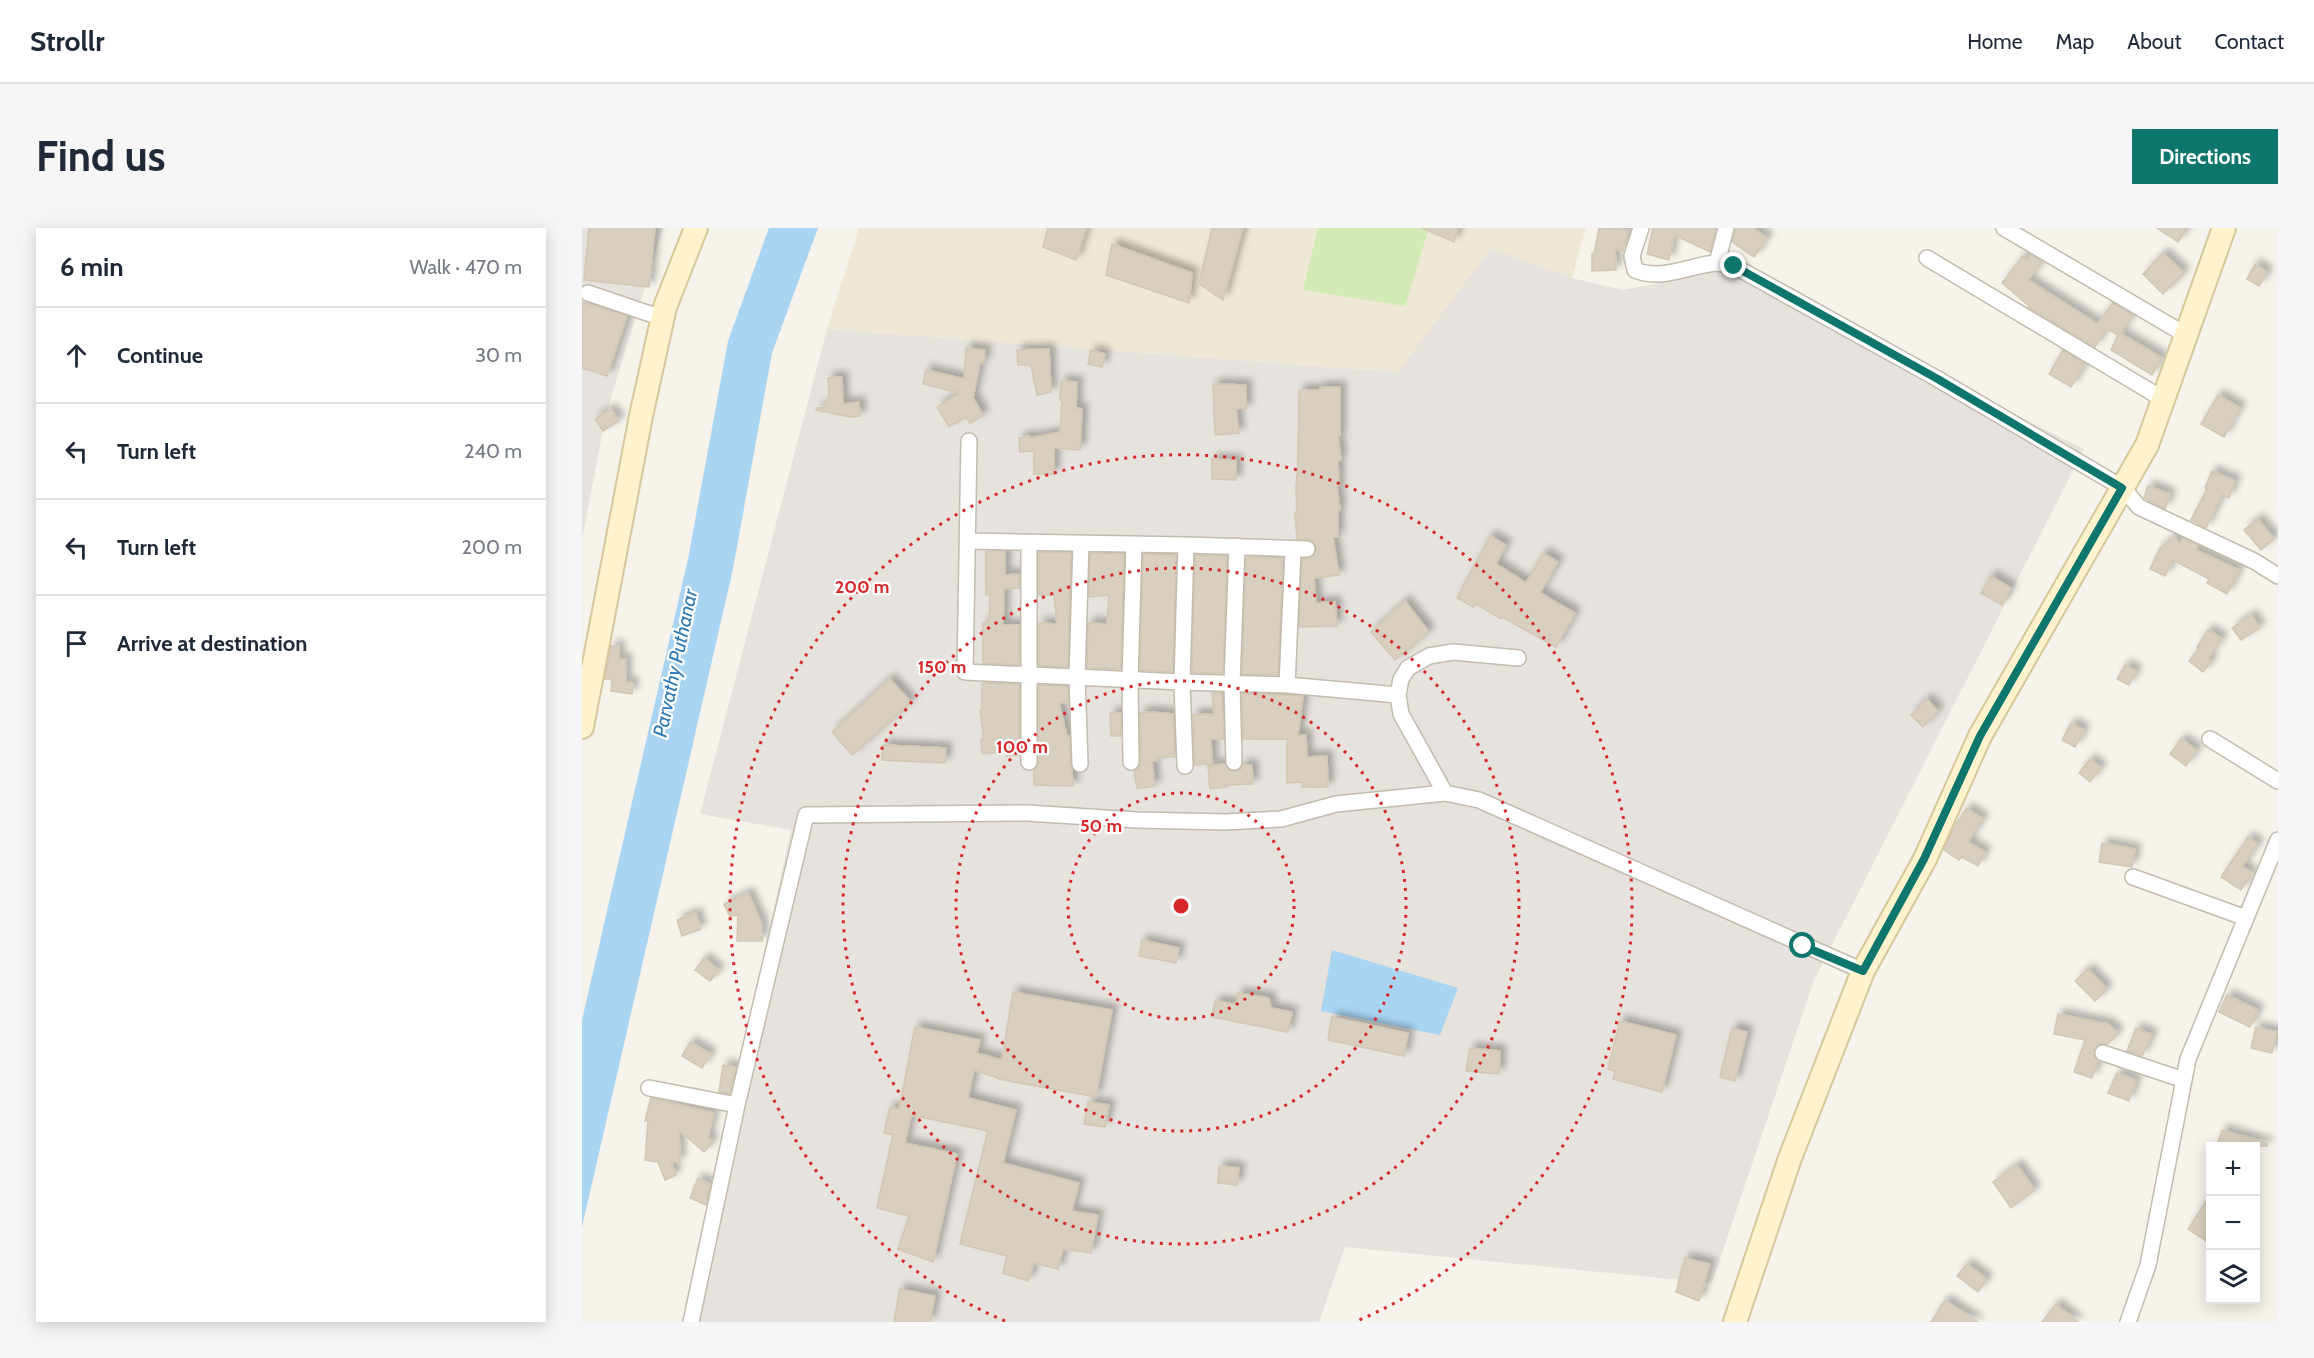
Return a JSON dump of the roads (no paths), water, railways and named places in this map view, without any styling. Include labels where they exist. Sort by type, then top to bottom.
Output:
[{"type":"street","points":[[582,727],[662,318],[696,228]]},
{"type":"street","points":[[1641,228],[1632,256],[1635,270],[1645,274],[1663,274],[1717,263],[1734,266],[1936,378],[2122,488],[2139,507],[2254,561],[2278,576]]},
{"type":"street","points":[[1717,263],[1726,228]]},
{"type":"street","points":[[2004,228],[2186,335]]},
{"type":"street","points":[[1735,1322],[1790,1158],[1863,971],[1924,859],[1980,736],[2147,445],[2224,228]]},
{"type":"street","points":[[1927,258],[2163,399]]},
{"type":"street","points":[[588,293],[662,318]]},
{"type":"street","points":[[969,441],[965,672],[1287,685],[1398,695]]},
{"type":"street","points":[[968,541],[1134,543],[1300,550],[1287,685]]},
{"type":"street","points":[[1029,543],[1027,676],[1029,762]]},
{"type":"street","points":[[1080,764],[1077,678],[1081,543]]},
{"type":"street","points":[[1131,762],[1130,680],[1134,543]]},
{"type":"street","points":[[1185,766],[1182,682],[1186,545]]},
{"type":"street","points":[[1234,762],[1232,684],[1238,546]]},
{"type":"street","points":[[1445,793],[1401,714],[1398,695],[1401,679],[1408,668],[1429,656],[1453,651],[1518,658]]},
{"type":"street","points":[[2210,739],[2278,781]]},
{"type":"street","points":[[692,1322],[737,1105],[806,815],[1027,813],[1137,820],[1225,822],[1281,819],[1335,804],[1445,793],[1479,800],[1863,971]]},
{"type":"street","points":[[2128,1322],[2148,1265],[2188,1059],[2278,840]]},
{"type":"street","points":[[2133,877],[2247,918]]},
{"type":"street","points":[[2103,1053],[2184,1080]]},
{"type":"street","points":[[649,1088],[737,1105]]},
{"type":"water","name":"Parvathy Puthanar","points":[[769,228],[818,228],[772,353],[733,569],[582,1227],[582,1020],[688,559],[728,341]]},
{"type":"water","points":[[1332,950],[1458,988],[1440,1035],[1321,1011]]}]
